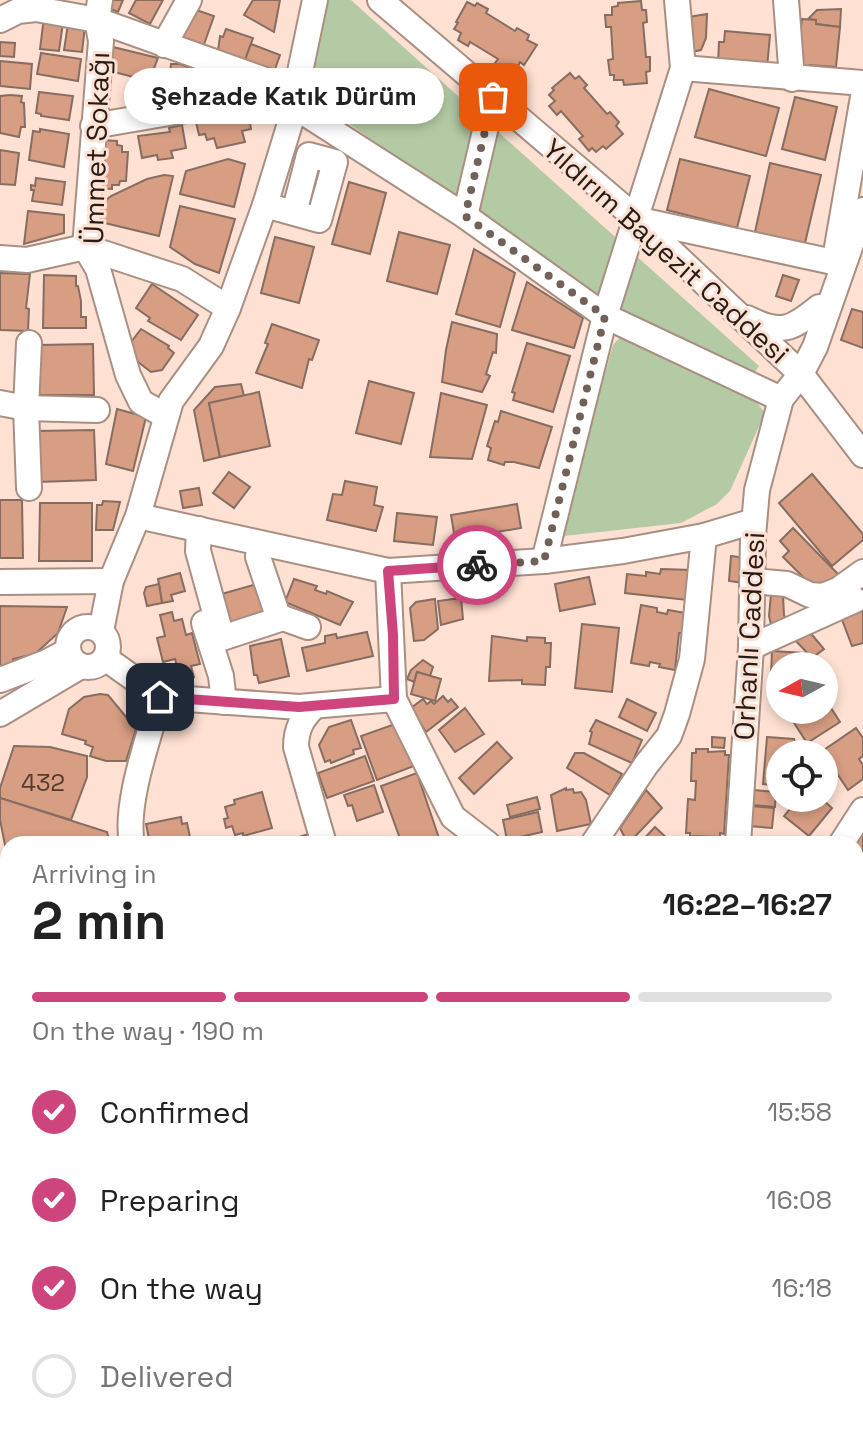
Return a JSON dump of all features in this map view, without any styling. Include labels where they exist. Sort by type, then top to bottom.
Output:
[{"type":"street","points":[[164,45],[189,0]]},
{"type":"street","points":[[101,631],[111,581],[138,516],[171,401],[211,346],[265,205],[295,99],[315,0]]},
{"type":"street","name":"Yıldırım Bayezit Caddesi","points":[[380,0],[637,219],[801,374],[863,455]]},
{"type":"street","points":[[544,561],[605,316],[683,68],[677,0]]},
{"type":"street","points":[[786,0],[792,79]]},
{"type":"street","points":[[0,20],[18,11],[36,9],[98,10],[164,45],[295,99],[605,316],[781,399]]},
{"type":"street","name":"Ümmet Sokağı","points":[[98,10],[101,41],[85,247],[98,269],[128,375],[141,402],[166,416]]},
{"type":"street","points":[[683,68],[863,83]]},
{"type":"street","points":[[465,216],[493,97]]},
{"type":"street","points":[[801,374],[804,345],[833,262],[863,97]]},
{"type":"street","points":[[93,126],[295,99]]},
{"type":"street","points":[[265,205],[294,213]]},
{"type":"street","name":"Orhanlı Caddesi","points":[[739,836],[757,490],[781,399],[801,374],[815,347],[863,210]]},
{"type":"street","points":[[637,219],[833,262]]},
{"type":"street","points":[[0,258],[27,260],[85,247],[182,279],[228,308]]},
{"type":"street","points":[[736,313],[767,328],[782,329],[797,325],[819,307]]},
{"type":"street","points":[[29,343],[26,408],[29,488]]},
{"type":"street","points":[[0,403],[26,408],[97,410]]},
{"type":"street","points":[[138,516],[388,571],[544,561],[623,551],[704,536],[754,521]]},
{"type":"street","points":[[199,529],[198,551],[222,638],[283,618],[308,627]]},
{"type":"street","points":[[599,836],[669,736],[677,714],[692,659],[704,536]]},
{"type":"street","points":[[259,543],[258,557],[279,619]]},
{"type":"street","points":[[388,571],[394,699],[453,817],[478,836]]},
{"type":"street","points":[[752,581],[787,584],[810,595],[823,596],[838,590],[863,572]]},
{"type":"street","points":[[0,582],[111,581]]},
{"type":"street","points":[[192,585],[221,676],[224,702]]},
{"type":"street","points":[[751,647],[855,600]]},
{"type":"street","points":[[0,680],[47,662],[75,659],[93,666],[105,658],[107,642],[101,631],[89,626],[77,629],[69,639],[75,659]]},
{"type":"street","points":[[105,658],[160,697],[315,706],[394,699]]},
{"type":"street","points":[[0,714],[75,659]]},
{"type":"street","points":[[131,836],[133,802],[160,697]]},
{"type":"street","points":[[315,706],[300,723],[296,747],[322,836]]},
{"type":"street","points":[[846,836],[863,810]]},
{"type":"green space","points":[[328,0],[351,0],[759,366],[753,375],[617,314],[306,93]]},
{"type":"green space","points":[[621,336],[755,400],[765,413],[730,491],[717,504],[681,523],[564,536],[561,531],[613,345]]},
{"type":"building","points":[[103,0],[123,0],[118,12],[101,5]]},
{"type":"building","points":[[136,0],[163,0],[150,24],[129,13]]},
{"type":"building","points":[[253,0],[280,0],[274,32],[244,15]]},
{"type":"building","points":[[641,1],[642,10],[646,10],[647,22],[643,23],[650,71],[646,72],[647,83],[624,85],[623,80],[614,80],[614,75],[610,75],[608,60],[613,59],[611,27],[606,27],[605,15],[612,15],[612,7],[618,6],[618,3]]},
{"type":"building","points":[[467,2],[475,6],[477,3],[488,9],[486,13],[515,31],[517,28],[529,35],[527,40],[537,45],[524,65],[520,62],[516,70],[511,67],[509,71],[495,63],[498,59],[470,42],[468,46],[458,40],[461,33],[454,29]]},
{"type":"building","points":[[185,6],[214,16],[202,50],[174,38]]},
{"type":"building","points":[[841,9],[840,27],[816,24],[816,20],[808,19],[817,10]]},
{"type":"building","points":[[707,14],[706,38],[701,50],[685,53],[682,18]]},
{"type":"building","points":[[44,17],[63,23],[59,51],[40,49]]},
{"type":"building","points":[[802,19],[840,27],[836,67],[810,65],[810,69],[796,68]]},
{"type":"building","points":[[68,24],[85,26],[82,52],[64,50]]},
{"type":"building","points":[[226,29],[253,38],[245,60],[218,51],[220,36],[223,37]]},
{"type":"building","points":[[725,31],[770,35],[767,68],[718,64],[719,42],[724,42]]},
{"type":"building","points":[[0,42],[15,43],[14,57],[0,56]]},
{"type":"building","points":[[251,44],[280,55],[274,72],[245,60]]},
{"type":"building","points":[[113,47],[158,58],[149,81],[110,71]]},
{"type":"building","points":[[41,53],[81,59],[78,81],[37,74]]},
{"type":"building","points":[[0,61],[32,64],[30,89],[0,86]]},
{"type":"building","points":[[171,64],[180,64],[210,75],[209,91],[180,99],[168,98]]},
{"type":"building","points":[[570,73],[575,79],[579,76],[587,85],[584,88],[607,114],[610,112],[619,122],[616,126],[623,134],[606,149],[603,146],[596,152],[592,148],[589,151],[579,139],[583,136],[561,111],[557,115],[549,106],[555,101],[549,95],[554,90],[552,88]]},
{"type":"building","points":[[709,89],[779,108],[766,156],[695,137]]},
{"type":"building","points":[[39,92],[73,96],[69,120],[36,113]]},
{"type":"building","points":[[0,96],[22,96],[21,102],[24,103],[25,127],[21,127],[19,137],[0,133]]},
{"type":"building","points":[[795,97],[837,107],[825,160],[782,149]]},
{"type":"building","points":[[251,110],[254,123],[250,123],[251,129],[242,131],[245,142],[217,148],[214,138],[207,140],[205,134],[199,135],[196,122]]},
{"type":"building","points":[[182,125],[186,148],[171,151],[173,158],[158,160],[157,155],[142,158],[138,136],[170,132],[169,128]]},
{"type":"building","points":[[40,129],[69,134],[64,167],[29,160],[33,131],[40,132]]},
{"type":"building","points":[[102,140],[117,141],[117,145],[122,146],[122,152],[128,152],[126,181],[112,185],[112,189],[99,188]]},
{"type":"building","points":[[0,150],[19,153],[15,185],[0,184]]},
{"type":"building","points":[[228,159],[245,164],[234,207],[180,194],[186,171]]},
{"type":"building","points":[[680,159],[750,176],[737,228],[667,210]]},
{"type":"building","points":[[770,163],[821,175],[805,243],[755,232]]},
{"type":"building","points":[[173,176],[159,236],[92,220],[94,210],[111,196],[147,179]]},
{"type":"building","points":[[36,178],[65,182],[62,205],[32,201],[34,190],[31,190],[31,185],[35,186]]},
{"type":"building","points":[[349,182],[386,193],[370,254],[332,244]]},
{"type":"building","points":[[180,206],[235,219],[219,273],[195,264],[170,247]]},
{"type":"building","points":[[28,211],[64,215],[64,233],[24,244]]},
{"type":"building","points":[[399,232],[450,245],[437,294],[387,281]]},
{"type":"building","points":[[275,237],[314,247],[299,303],[261,293]]},
{"type":"building","points":[[474,249],[515,273],[500,327],[456,314]]},
{"type":"building","points":[[0,273],[30,274],[26,308],[29,309],[28,331],[0,330]]},
{"type":"building","points":[[44,275],[76,276],[81,317],[86,317],[86,328],[43,328]]},
{"type":"building","points":[[783,275],[799,280],[791,301],[776,296]]},
{"type":"building","points":[[527,282],[583,318],[574,348],[512,330]]},
{"type":"building","points":[[152,284],[198,315],[181,340],[148,321],[150,318],[136,308]]},
{"type":"building","points":[[852,309],[863,312],[863,348],[841,340]]},
{"type":"building","points":[[452,322],[497,334],[496,353],[493,352],[486,374],[490,376],[482,392],[442,382]]},
{"type":"building","points":[[272,324],[319,340],[312,360],[309,359],[302,388],[256,373],[268,344],[265,343]]},
{"type":"building","points":[[141,329],[169,346],[174,353],[162,370],[151,372],[129,355],[128,346]]},
{"type":"building","points":[[527,343],[570,356],[553,412],[513,400],[515,393],[512,392]]},
{"type":"building","points":[[93,344],[94,395],[38,395],[37,345]]},
{"type":"building","points":[[369,381],[414,393],[401,444],[356,433]]},
{"type":"building","points":[[241,384],[244,396],[209,403],[220,457],[204,461],[194,410],[215,387]]},
{"type":"building","points":[[259,392],[270,446],[220,457],[209,403]]},
{"type":"building","points":[[441,393],[487,405],[472,459],[430,457]]},
{"type":"building","points":[[117,409],[146,417],[133,471],[106,464]]},
{"type":"building","points":[[501,411],[552,427],[539,468],[514,462],[505,462],[504,465],[488,460],[491,448],[487,446]]},
{"type":"building","points":[[94,430],[96,480],[37,482],[36,431]]},
{"type":"building","points":[[229,472],[250,487],[234,508],[213,493]]},
{"type":"building","points":[[812,474],[863,534],[863,540],[832,566],[779,503]]},
{"type":"building","points":[[345,481],[377,487],[374,505],[383,507],[376,531],[327,520],[333,494],[342,495]]},
{"type":"building","points":[[199,488],[202,505],[183,508],[180,491]]},
{"type":"building","points":[[0,500],[22,500],[23,558],[0,558]]},
{"type":"building","points":[[103,501],[120,502],[113,530],[96,530],[97,505],[102,505]]},
{"type":"building","points":[[40,503],[92,503],[92,561],[39,561]]},
{"type":"building","points":[[517,504],[521,528],[455,539],[451,515]]},
{"type":"building","points":[[397,513],[437,517],[433,545],[394,541]]},
{"type":"building","points":[[793,528],[840,576],[821,595],[783,557],[789,551],[780,541]]},
{"type":"building","points":[[731,556],[747,558],[744,583],[729,581]]},
{"type":"building","points":[[661,569],[691,570],[687,600],[625,593],[627,574],[660,574]]},
{"type":"building","points":[[180,573],[185,591],[171,595],[173,601],[162,603],[158,579]]},
{"type":"building","points":[[589,577],[595,604],[560,611],[555,584]]},
{"type":"building","points":[[294,579],[317,586],[315,590],[326,594],[327,591],[353,602],[340,625],[285,602]]},
{"type":"building","points":[[264,582],[273,614],[220,630],[211,597]]},
{"type":"building","points":[[159,584],[162,603],[147,606],[146,587]]},
{"type":"building","points":[[771,594],[783,595],[788,627],[773,633],[769,616]]},
{"type":"building","points":[[461,598],[463,619],[441,625],[438,601]]},
{"type":"building","points":[[435,599],[438,629],[424,640],[414,641],[410,608],[416,602]]},
{"type":"building","points":[[641,605],[667,614],[668,610],[686,613],[682,633],[679,633],[675,670],[650,662],[649,666],[631,663]]},
{"type":"building","points":[[0,606],[67,607],[58,633],[35,654],[13,659],[13,664],[0,667]]},
{"type":"building","points":[[863,611],[863,643],[852,646],[841,617]]},
{"type":"building","points":[[172,612],[174,621],[182,619],[186,635],[192,633],[200,664],[191,666],[194,677],[181,681],[175,659],[163,662],[157,638],[165,636],[160,615]]},
{"type":"building","points":[[582,624],[619,628],[612,692],[575,688]]},
{"type":"building","points":[[808,630],[824,649],[806,652],[793,638]]},
{"type":"building","points":[[367,632],[373,656],[307,671],[302,648],[325,643],[325,636],[336,634],[337,638]]},
{"type":"building","points":[[492,636],[527,641],[527,637],[545,638],[545,643],[551,643],[550,667],[546,667],[545,685],[522,684],[522,680],[489,681]]},
{"type":"building","points":[[281,639],[289,676],[259,683],[257,675],[254,675],[250,646]]},
{"type":"building","points":[[423,660],[433,667],[430,676],[417,672],[414,682],[407,679],[411,670]]},
{"type":"building","points":[[417,672],[441,679],[435,701],[411,694]]},
{"type":"building","points":[[108,695],[136,729],[126,761],[106,761],[90,756],[93,747],[85,744],[86,741],[62,734],[69,709],[84,697]]},
{"type":"building","points":[[443,696],[458,707],[426,732],[411,708],[423,699],[427,704],[431,701],[434,704]]},
{"type":"building","points":[[627,699],[656,713],[647,731],[619,717]]},
{"type":"building","points":[[465,708],[484,734],[455,752],[439,730]]},
{"type":"building","points":[[351,720],[361,748],[331,763],[330,760],[325,762],[319,745],[329,727]]},
{"type":"building","points":[[596,720],[642,740],[632,763],[589,744],[590,731]]},
{"type":"building","points":[[398,723],[414,766],[377,780],[361,736]]},
{"type":"building","points":[[795,724],[837,724],[812,740],[805,740]]},
{"type":"building","points":[[856,728],[863,738],[863,756],[859,759],[863,765],[863,779],[848,790],[838,775],[838,740]]},
{"type":"building","points":[[712,737],[725,738],[724,748],[712,747]]},
{"type":"building","points":[[767,737],[794,740],[767,740]]},
{"type":"building","points":[[497,742],[512,758],[474,794],[459,778]]},
{"type":"building","points":[[14,746],[50,747],[87,756],[87,777],[71,820],[0,798],[0,788]]},
{"type":"building","points":[[696,749],[708,749],[708,752],[725,751],[725,755],[729,755],[724,834],[720,833],[720,836],[690,836],[686,833],[688,799],[695,800],[696,781],[691,781],[692,753],[696,753]]},
{"type":"building","points":[[766,749],[766,784],[763,784]]},
{"type":"building","points":[[575,753],[584,753],[622,774],[610,795],[567,768]]},
{"type":"building","points":[[365,756],[374,781],[327,798],[318,773]]},
{"type":"building","points":[[417,773],[438,836],[399,836],[381,786]]},
{"type":"building","points":[[374,785],[383,812],[357,821],[352,805],[348,806],[344,795]]},
{"type":"building","points":[[566,788],[573,789],[574,793],[581,792],[591,824],[557,831],[551,795]]},
{"type":"building","points":[[646,790],[662,808],[636,836],[624,836],[620,828]]},
{"type":"building","points":[[754,790],[766,791],[766,806],[753,805]]},
{"type":"building","points":[[262,792],[272,828],[243,836],[243,833],[235,835],[232,826],[226,828],[224,819],[228,818],[225,807],[235,804],[234,800]]},
{"type":"building","points":[[537,797],[540,809],[510,817],[507,805]]},
{"type":"building","points":[[0,798],[107,832],[108,836],[3,836]]},
{"type":"building","points":[[751,806],[766,807],[766,812],[774,812],[772,828],[749,826]]},
{"type":"building","points":[[538,812],[542,832],[506,836],[503,820]]},
{"type":"building","points":[[787,812],[829,812],[809,836],[784,816]]},
{"type":"building","points":[[181,817],[182,824],[187,823],[190,836],[148,836],[146,824]]},
{"type":"building","points":[[655,827],[665,836],[647,836]]},
{"type":"way so far","points":[[477,565],[544,561],[605,316],[465,216],[493,97]]},
{"type":"place","name":"Şehzade Katık Dürüm","points":[[493,97]]},
{"type":"route","points":[[160,697],[299,707],[394,699],[388,571],[477,565]]}]
